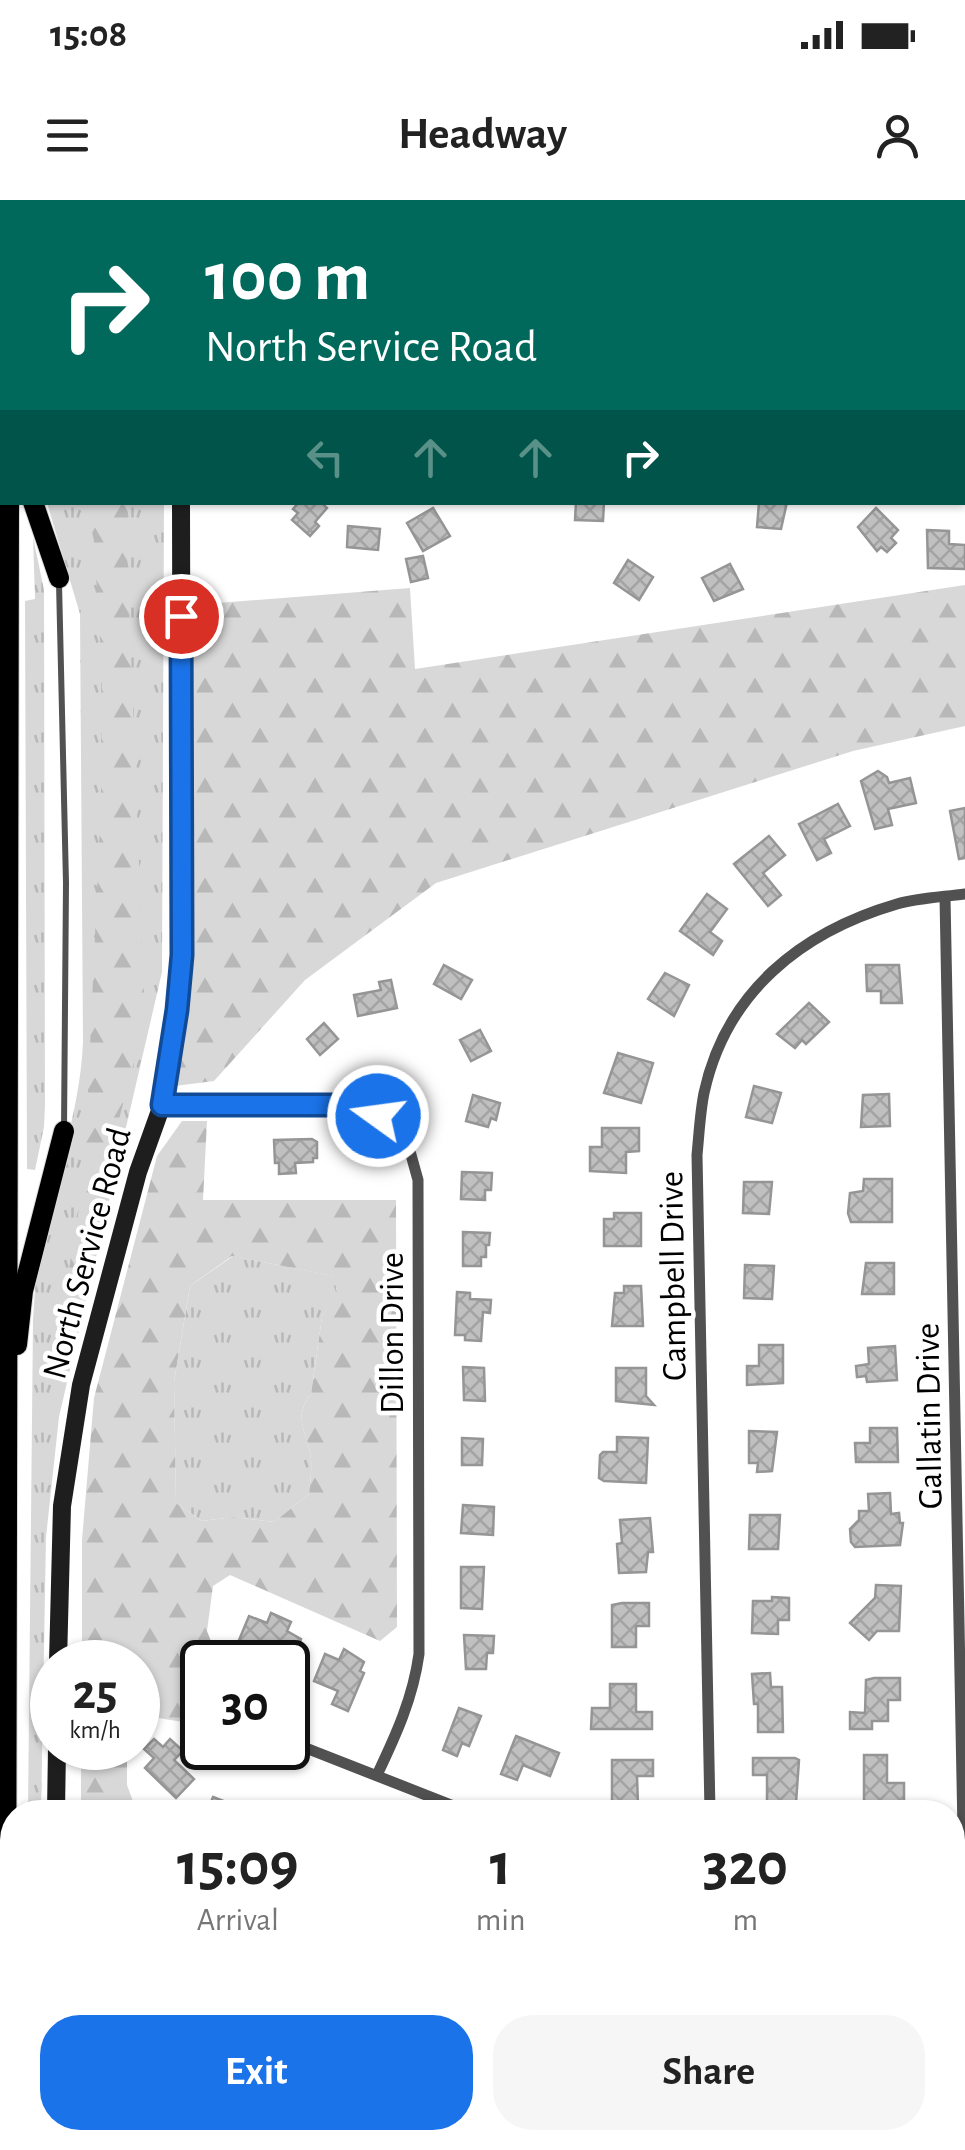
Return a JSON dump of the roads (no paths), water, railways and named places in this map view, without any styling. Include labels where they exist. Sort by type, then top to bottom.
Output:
[{"type":"highway","points":[[6,1800],[9,505]]},
{"type":"highway","points":[[34,505],[59,578]]},
{"type":"highway","points":[[5,1442],[23,1291],[64,1131]]},
{"type":"main road","name":"North Service Road","points":[[59,1640],[62,1506],[81,1385],[138,1172],[162,1105],[177,1010],[182,955],[180,505]]},
{"type":"main road","points":[[56,1800],[57,1770]]},
{"type":"street","name":"Campbell Drive","points":[[710,1800],[697,1155],[704,1092],[726,1032],[750,994],[780,962],[815,937],[853,919],[901,903],[965,894]]},
{"type":"street","name":"Gallatin Drive","points":[[945,897],[959,1800]]},
{"type":"street","points":[[162,1105],[347,1105],[378,1116],[401,1080]]},
{"type":"street","name":"Dillon Drive","points":[[377,1775],[404,1718],[419,1654],[418,1180],[408,1144],[378,1116]]},
{"type":"street","points":[[310,1749],[439,1800]]},
{"type":"lane","points":[[59,578],[66,883],[64,1131]]}]
